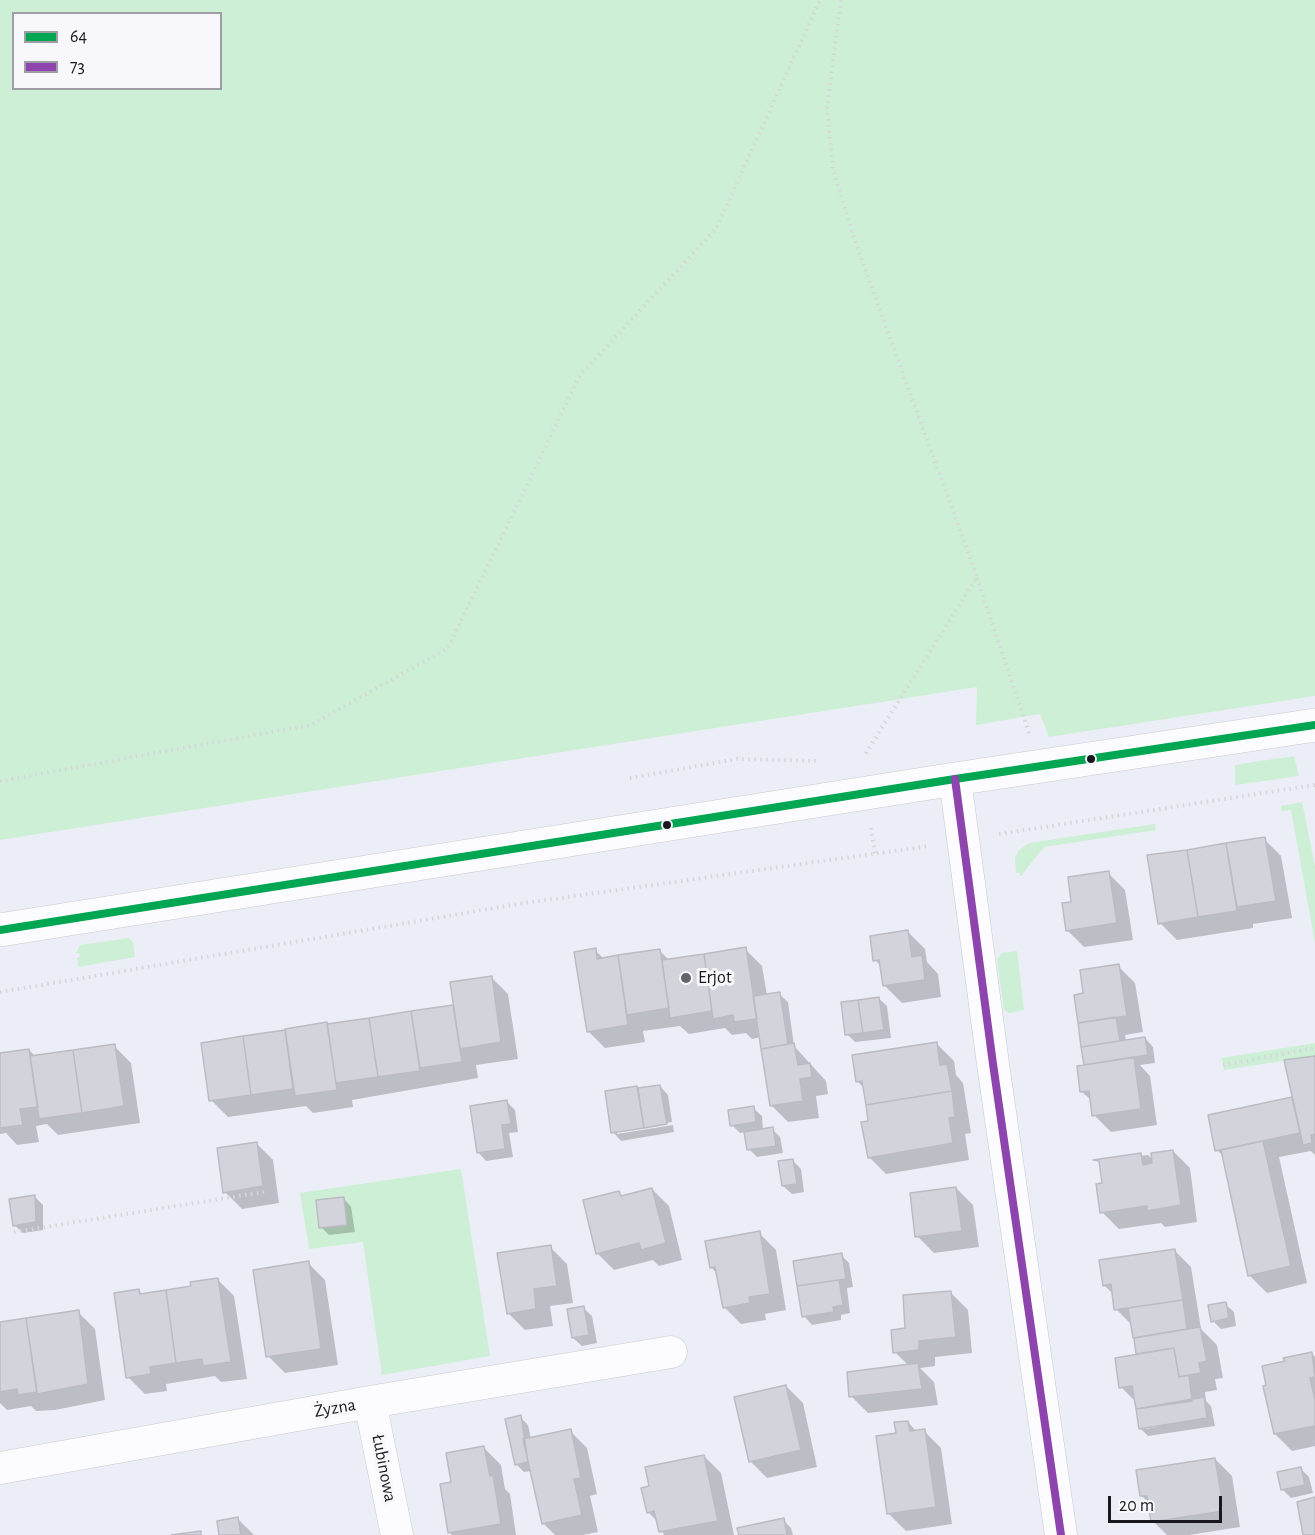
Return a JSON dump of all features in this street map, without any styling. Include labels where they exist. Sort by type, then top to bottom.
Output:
[{"type":"street","points":[[0,930],[956,779],[1315,725]]},
{"type":"street","points":[[956,779],[1061,1535]]},
{"type":"street","name":"Żyzna","points":[[0,1468],[370,1402],[671,1352]]},
{"type":"street","name":"Łubinowa","points":[[370,1402],[397,1535]]},
{"type":"path","points":[[0,781],[311,725],[448,648],[580,375],[716,229],[820,0]]},
{"type":"path","points":[[841,0],[827,109],[833,170],[857,247],[977,577],[1040,766]]},
{"type":"path","points":[[874,854],[861,763],[977,577]]},
{"type":"path","points":[[630,778],[737,759],[827,762]]},
{"type":"path","points":[[0,992],[518,904],[963,841],[1315,785]]},
{"type":"path","points":[[1223,1065],[1315,1048]]},
{"type":"path","points":[[14,1232],[264,1192]]},
{"type":"green space","points":[[0,0],[1315,0],[1315,696],[1049,737],[1040,714],[976,725],[977,687],[0,840]]},
{"type":"green space","points":[[1294,756],[1299,776],[1235,785],[1235,765]]},
{"type":"green space","points":[[1302,802],[1315,866],[1315,943],[1291,810],[1282,811],[1281,806]]},
{"type":"green space","points":[[1155,824],[1156,830],[1044,847],[1020,877],[1020,873],[1016,873],[1015,857],[1019,850],[1029,843]]},
{"type":"green space","points":[[129,938],[133,942],[135,957],[78,967],[77,958],[80,957],[79,953],[76,953],[80,945]]},
{"type":"green space","points":[[1017,951],[1024,1010],[1009,1013],[1004,1010],[997,959],[1002,953]]},
{"type":"green space","points":[[1315,1043],[1315,1056],[1224,1070],[1222,1058]]},
{"type":"green space","points":[[461,1169],[490,1356],[382,1375],[363,1242],[309,1249],[300,1193]]},
{"type":"building","points":[[1265,837],[1276,901],[1237,907],[1226,843]]},
{"type":"building","points":[[1226,843],[1237,911],[1198,917],[1187,850]]},
{"type":"building","points":[[1187,850],[1198,917],[1158,924],[1147,855]]},
{"type":"building","points":[[1109,871],[1117,923],[1066,931],[1062,903],[1071,902],[1068,877]]},
{"type":"building","points":[[908,930],[912,957],[922,955],[925,980],[883,986],[879,960],[873,961],[870,936]]},
{"type":"building","points":[[746,947],[757,1019],[734,1022],[733,1015],[713,1019],[704,954]]},
{"type":"building","points":[[596,948],[597,959],[618,955],[628,1025],[587,1032],[574,952]]},
{"type":"building","points":[[660,949],[669,1008],[627,1015],[618,955]]},
{"type":"building","points":[[704,954],[712,1011],[670,1018],[662,960]]},
{"type":"building","points":[[1119,964],[1127,1016],[1078,1023],[1074,995],[1083,993],[1080,970]]},
{"type":"building","points":[[492,976],[501,1042],[460,1049],[450,982]]},
{"type":"building","points":[[780,992],[788,1044],[761,1049],[753,996]]},
{"type":"building","points":[[879,997],[884,1030],[863,1033],[858,1000]]},
{"type":"building","points":[[858,1000],[863,1033],[845,1035],[841,1002]]},
{"type":"building","points":[[453,1005],[462,1062],[420,1068],[411,1011]]},
{"type":"building","points":[[411,1011],[420,1071],[378,1077],[369,1018]]},
{"type":"building","points":[[1116,1017],[1120,1041],[1081,1047],[1078,1023]]},
{"type":"building","points":[[369,1018],[378,1077],[336,1083],[327,1024]]},
{"type":"building","points":[[327,1022],[337,1090],[295,1096],[285,1029]]},
{"type":"building","points":[[285,1030],[293,1089],[251,1095],[243,1036]]},
{"type":"building","points":[[243,1036],[251,1095],[209,1101],[201,1043]]},
{"type":"building","points":[[1145,1037],[1148,1055],[1084,1065],[1081,1047]]},
{"type":"building","points":[[937,1042],[940,1065],[947,1064],[952,1091],[866,1105],[862,1081],[856,1082],[852,1055]]},
{"type":"building","points":[[794,1043],[798,1065],[810,1063],[812,1077],[800,1079],[803,1101],[770,1106],[761,1049]]},
{"type":"building","points":[[115,1044],[124,1106],[82,1113],[73,1050]]},
{"type":"building","points":[[29,1049],[38,1107],[20,1109],[23,1125],[0,1128],[0,1053]]},
{"type":"building","points":[[73,1050],[82,1113],[39,1119],[30,1056]]},
{"type":"building","points":[[1315,1056],[1315,1134],[1311,1135],[1312,1143],[1303,1145],[1284,1060]]},
{"type":"building","points":[[1134,1057],[1141,1109],[1092,1116],[1089,1091],[1080,1092],[1077,1066]]},
{"type":"building","points":[[660,1085],[667,1124],[644,1128],[638,1088]]},
{"type":"building","points":[[637,1086],[644,1128],[611,1133],[605,1091]]},
{"type":"building","points":[[952,1091],[955,1117],[949,1118],[953,1143],[868,1158],[861,1122],[868,1121],[866,1105]]},
{"type":"building","points":[[1292,1097],[1300,1133],[1215,1151],[1208,1115]]},
{"type":"building","points":[[507,1100],[511,1124],[502,1125],[505,1149],[477,1153],[470,1106]]},
{"type":"building","points":[[754,1106],[756,1122],[730,1126],[728,1110]]},
{"type":"building","points":[[773,1127],[776,1146],[747,1150],[744,1132]]},
{"type":"building","points":[[1263,1141],[1291,1266],[1248,1276],[1221,1150]]},
{"type":"building","points":[[257,1142],[263,1186],[223,1193],[217,1148]]},
{"type":"building","points":[[1173,1150],[1181,1205],[1147,1211],[1147,1206],[1100,1213],[1096,1184],[1102,1183],[1099,1161],[1093,1160],[1141,1153],[1143,1165],[1152,1163],[1151,1153]]},
{"type":"building","points":[[793,1159],[797,1184],[782,1186],[778,1161]]},
{"type":"building","points":[[956,1187],[962,1231],[915,1237],[910,1193]]},
{"type":"building","points":[[652,1188],[666,1243],[641,1250],[639,1243],[596,1254],[583,1200],[619,1191],[621,1196]]},
{"type":"building","points":[[35,1195],[36,1222],[13,1226],[9,1199]]},
{"type":"building","points":[[344,1197],[347,1225],[319,1228],[316,1200]]},
{"type":"building","points":[[760,1231],[770,1294],[749,1297],[750,1303],[723,1308],[715,1267],[710,1268],[705,1241]]},
{"type":"building","points":[[551,1245],[557,1286],[534,1289],[536,1309],[507,1314],[497,1253]]},
{"type":"building","points":[[1175,1249],[1183,1300],[1114,1310],[1111,1284],[1103,1286],[1099,1260]]},
{"type":"building","points":[[842,1253],[846,1279],[797,1286],[793,1261]]},
{"type":"building","points":[[309,1261],[321,1349],[266,1357],[253,1270]]},
{"type":"building","points":[[218,1278],[231,1362],[203,1366],[202,1359],[176,1363],[166,1290],[191,1286],[190,1282]]},
{"type":"building","points":[[839,1280],[843,1305],[833,1307],[834,1312],[802,1317],[797,1286]]},
{"type":"building","points":[[139,1289],[140,1294],[166,1290],[176,1363],[150,1367],[151,1374],[126,1378],[114,1293]]},
{"type":"building","points":[[951,1291],[956,1337],[919,1341],[919,1350],[893,1353],[891,1330],[905,1328],[903,1295]]},
{"type":"building","points":[[1183,1300],[1187,1329],[1133,1338],[1128,1308]]},
{"type":"building","points":[[1226,1302],[1229,1318],[1211,1322],[1208,1305]]},
{"type":"building","points":[[584,1306],[589,1335],[572,1338],[567,1309]]},
{"type":"building","points":[[79,1310],[88,1384],[37,1394],[26,1318]]},
{"type":"building","points":[[26,1318],[37,1392],[18,1395],[17,1389],[0,1392],[0,1322]]},
{"type":"building","points":[[1200,1327],[1207,1361],[1199,1363],[1201,1373],[1179,1377],[1174,1348],[1136,1354],[1134,1338]]},
{"type":"building","points":[[1174,1348],[1179,1377],[1189,1375],[1192,1401],[1136,1409],[1132,1386],[1119,1388],[1115,1358]]},
{"type":"building","points":[[1312,1352],[1315,1377],[1310,1378],[1315,1400],[1315,1426],[1274,1434],[1263,1386],[1266,1385],[1262,1366],[1285,1361],[1283,1358]]},
{"type":"building","points":[[918,1363],[922,1389],[849,1397],[847,1372]]},
{"type":"building","points":[[786,1385],[801,1450],[749,1462],[734,1397]]},
{"type":"building","points":[[1204,1397],[1207,1418],[1139,1429],[1136,1409]]},
{"type":"building","points":[[521,1415],[528,1462],[515,1465],[505,1419]]},
{"type":"building","points":[[908,1421],[910,1431],[925,1429],[936,1507],[887,1514],[876,1436],[896,1433],[894,1422]]},
{"type":"building","points":[[571,1429],[581,1478],[574,1479],[582,1515],[542,1524],[523,1439]]},
{"type":"building","points":[[484,1446],[490,1476],[493,1475],[501,1524],[448,1533],[440,1484],[451,1482],[446,1453]]},
{"type":"building","points":[[704,1455],[718,1521],[659,1532],[654,1511],[647,1513],[641,1488],[649,1486],[645,1467]]},
{"type":"building","points":[[1215,1458],[1224,1511],[1151,1522],[1147,1496],[1140,1496],[1136,1470]]},
{"type":"building","points":[[1301,1467],[1305,1485],[1281,1490],[1277,1472]]},
{"type":"building","points":[[1315,1497],[1315,1535],[1303,1535],[1297,1502]]},
{"type":"building","points":[[238,1517],[241,1535],[219,1535],[217,1521]]},
{"type":"building","points":[[784,1518],[787,1535],[739,1535],[737,1528]]},
{"type":"building","points":[[201,1531],[201,1535],[171,1535]]},
{"type":"transit line","name":"64","points":[[0,930],[955,779],[1315,725]]},
{"type":"transit line","name":"73","points":[[955,779],[993,1064],[1061,1535]]},
{"type":"place","name":"Erjot","points":[[686,978]]}]
